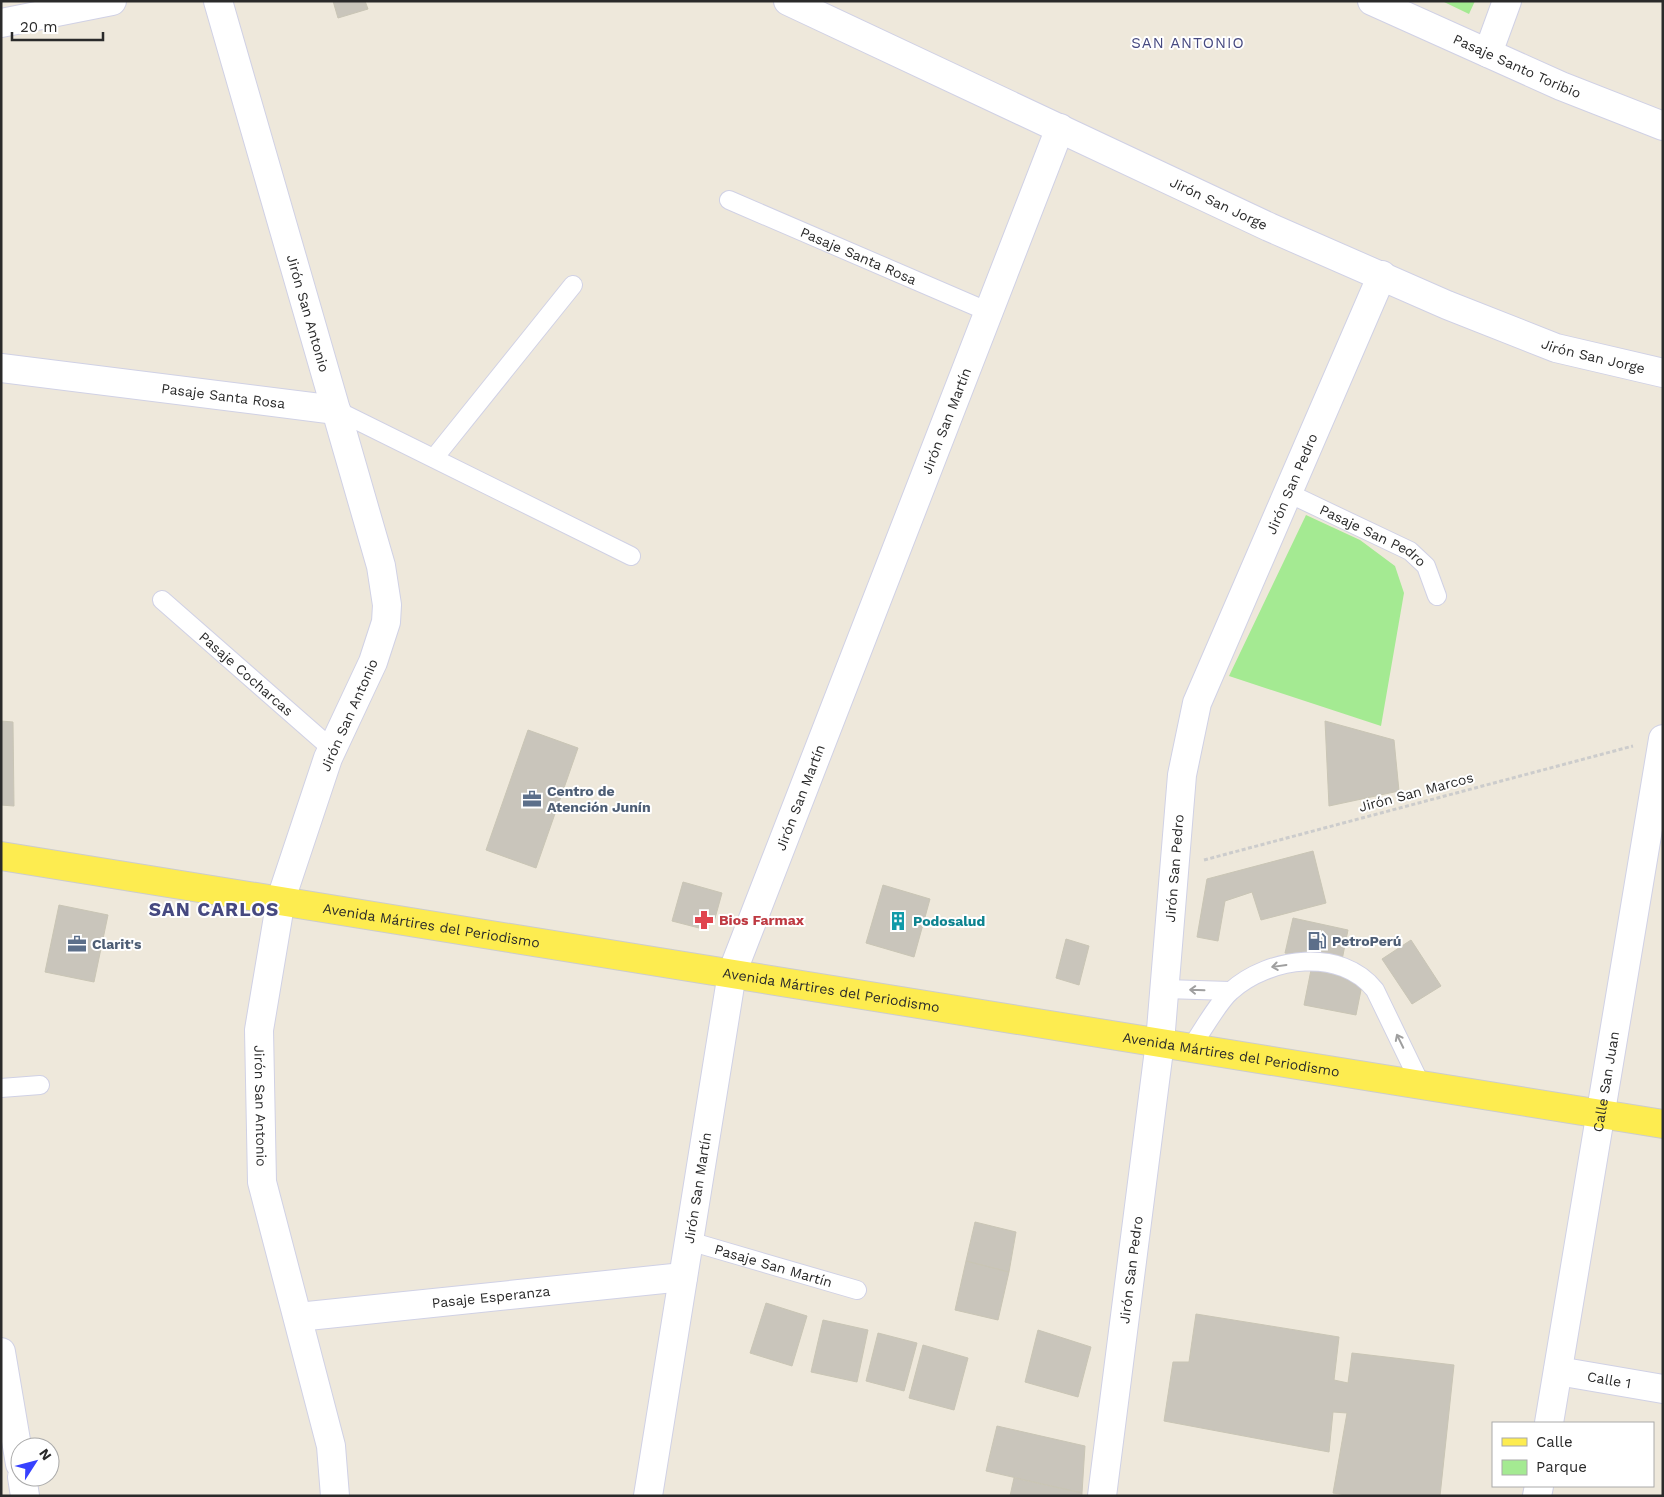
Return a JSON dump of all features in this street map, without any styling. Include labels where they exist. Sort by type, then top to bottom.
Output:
[{"type":"main road","name":"Avenida Mártires del Periodismo","points":[[1,856],[281,899],[1663,1124]]},
{"type":"street","points":[[1,23],[112,1]]},
{"type":"street","name":"Jirón San Antonio","points":[[218,1],[381,566],[387,605],[380,642],[332,749],[281,899],[259,1030],[262,1182],[331,1446],[335,1496]]},
{"type":"street","name":"Jirón San Jorge","points":[[788,1],[1270,227],[1382,275],[1447,306],[1556,348],[1663,373]]},
{"type":"street","name":"Pasaje Santo Toribio","points":[[1372,1],[1561,86],[1663,126]]},
{"type":"street","points":[[1488,52],[1507,1]]},
{"type":"street","name":"Jirón San Martín","points":[[648,1496],[732,973],[1060,128]]},
{"type":"street","name":"Jirón San Pedro","points":[[1102,1496],[1160,1042],[1182,775],[1196,703],[1382,275]]},
{"type":"street","name":"Pasaje Santa Rosa","points":[[1,368],[336,410]]},
{"type":"street","name":"Calle San Juan","points":[[1549,1422],[1600,1114],[1652,867],[1663,739]]},
{"type":"street","name":"Pasaje Esperanza","points":[[298,1318],[683,1277]]},
{"type":"street","points":[[1,1352],[15,1437]]},
{"type":"street","name":"Calle 1","points":[[1558,1371],[1663,1389]]},
{"type":"lane","name":"Pasaje Santa Rosa","points":[[729,200],[989,312]]},
{"type":"lane","points":[[434,458],[573,285]]},
{"type":"lane","name":"Pasaje Santa Rosa","points":[[336,410],[631,556]]},
{"type":"lane","name":"Pasaje San Pedro","points":[[1288,493],[1410,551],[1426,566],[1437,596]]},
{"type":"lane","name":"Pasaje Cocharcas","points":[[162,600],[332,749]]},
{"type":"lane","points":[[1191,1047],[1230,991],[1270,967],[1315,960],[1350,970],[1365,977],[1375,990],[1421,1085]]},
{"type":"lane","points":[[1164,988],[1230,991]]},
{"type":"lane","points":[[1,1088],[40,1085]]},
{"type":"lane","name":"Pasaje San Martín","points":[[689,1241],[857,1290]]},
{"type":"path","name":"Jirón San Marcos","points":[[1175,868],[1634,746]]},
{"type":"green space","points":[[1442,1],[1475,1],[1469,14]]},
{"type":"green space","points":[[1306,515],[1360,540],[1395,566],[1404,593],[1381,726],[1229,676]]},
{"type":"building","points":[[333,1],[365,1],[368,9],[338,18]]},
{"type":"building","points":[[1,721],[13,722],[14,806],[1,805]]},
{"type":"building","points":[[1325,721],[1394,740],[1399,791],[1329,806]]},
{"type":"building","name":"Centro de Atención Junín","points":[[528,730],[578,748],[536,868],[486,850]]},
{"type":"building","points":[[1313,851],[1326,903],[1261,920],[1252,892],[1225,901],[1218,941],[1197,937],[1207,879]]},
{"type":"building","points":[[683,882],[722,893],[714,922],[703,929],[672,921]]},
{"type":"building","name":"Podosalud","points":[[883,885],[930,899],[914,957],[866,943]]},
{"type":"building","name":"Clarit's","points":[[59,905],[108,915],[94,982],[45,972]]},
{"type":"building","name":"PetroPerú","points":[[1293,918],[1348,930],[1341,965],[1285,953]]},
{"type":"building","points":[[1066,939],[1089,946],[1079,985],[1056,978]]},
{"type":"building","name":"PetroPerú","points":[[1411,940],[1441,986],[1412,1004],[1382,959]]},
{"type":"building","name":"PetroPerú","points":[[1311,970],[1363,980],[1356,1015],[1304,1005]]},
{"type":"building","points":[[975,1222],[1016,1232],[1009,1272],[966,1261]]},
{"type":"building","points":[[966,1261],[1009,1272],[998,1320],[955,1310]]},
{"type":"building","points":[[766,1303],[807,1316],[792,1366],[750,1353]]},
{"type":"building","points":[[1196,1314],[1339,1337],[1334,1380],[1348,1383],[1352,1353],[1454,1365],[1440,1496],[1352,1496],[1333,1493],[1347,1413],[1333,1412],[1329,1452],[1164,1421],[1173,1362],[1189,1362]]},
{"type":"building","points":[[823,1320],[868,1330],[857,1382],[811,1372]]},
{"type":"building","points":[[1038,1330],[1091,1347],[1078,1397],[1025,1382]]},
{"type":"building","points":[[878,1333],[917,1343],[904,1391],[866,1381]]},
{"type":"building","points":[[923,1345],[968,1358],[954,1410],[909,1398]]},
{"type":"building","points":[[997,1426],[1085,1446],[1082,1493],[986,1471]]},
{"type":"building","points":[[1014,1478],[1082,1493],[1082,1496],[1010,1496]]},
{"type":"place","name":"Centro de Atención Junín","points":[[532,799]]},
{"type":"place","name":"Bios Farmax","points":[[704,920]]},
{"type":"place","name":"Podosalud","points":[[898,921]]},
{"type":"place","name":"PetroPerú","points":[[1317,941]]},
{"type":"place","name":"Clarit's","points":[[77,944]]},
{"type":"district","name":"SAN ANTONIO","points":[[1188,43]]},
{"type":"district","name":"SAN CARLOS","points":[[214,909]]}]
